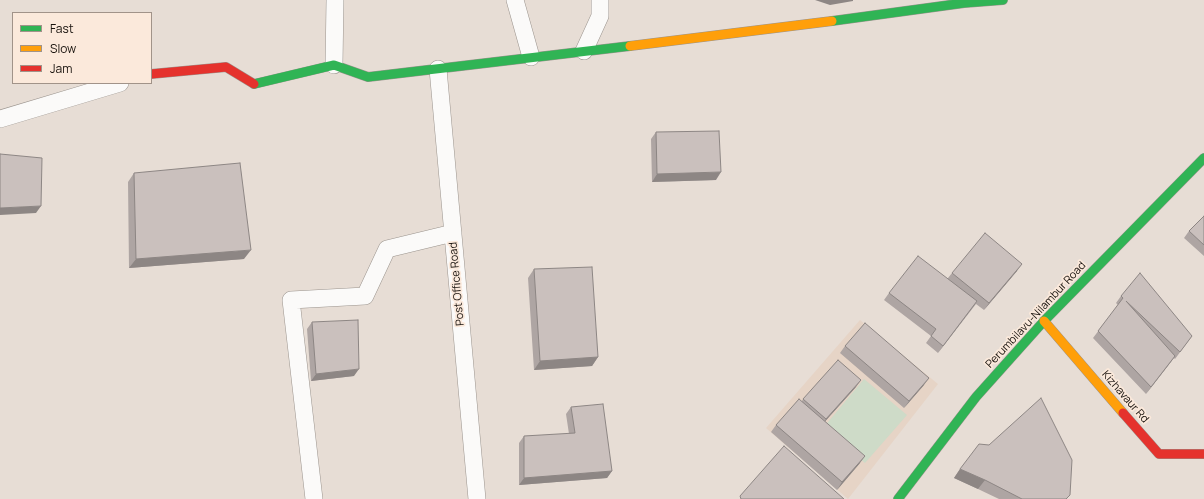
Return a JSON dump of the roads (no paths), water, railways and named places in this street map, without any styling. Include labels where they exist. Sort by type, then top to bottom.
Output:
[{"type":"street","points":[[334,65],[335,0]]},
{"type":"street","points":[[515,0],[531,57]]},
{"type":"street","points":[[584,51],[600,16],[600,0]]},
{"type":"street","points":[[152,74],[226,67],[255,85],[334,65],[368,77],[763,30],[964,3],[1003,0]]},
{"type":"street","name":"Post Office Road","points":[[438,68],[477,499]]},
{"type":"street","points":[[0,119],[117,84]]},
{"type":"street","name":"Perumbilavu-Nilambur Road","points":[[898,499],[976,397],[1044,321],[1204,158]]},
{"type":"street","points":[[314,499],[291,300],[365,296],[387,249],[453,233]]},
{"type":"street","name":"Kizhavaur Rd","points":[[1044,321],[1159,454],[1204,454]]}]
